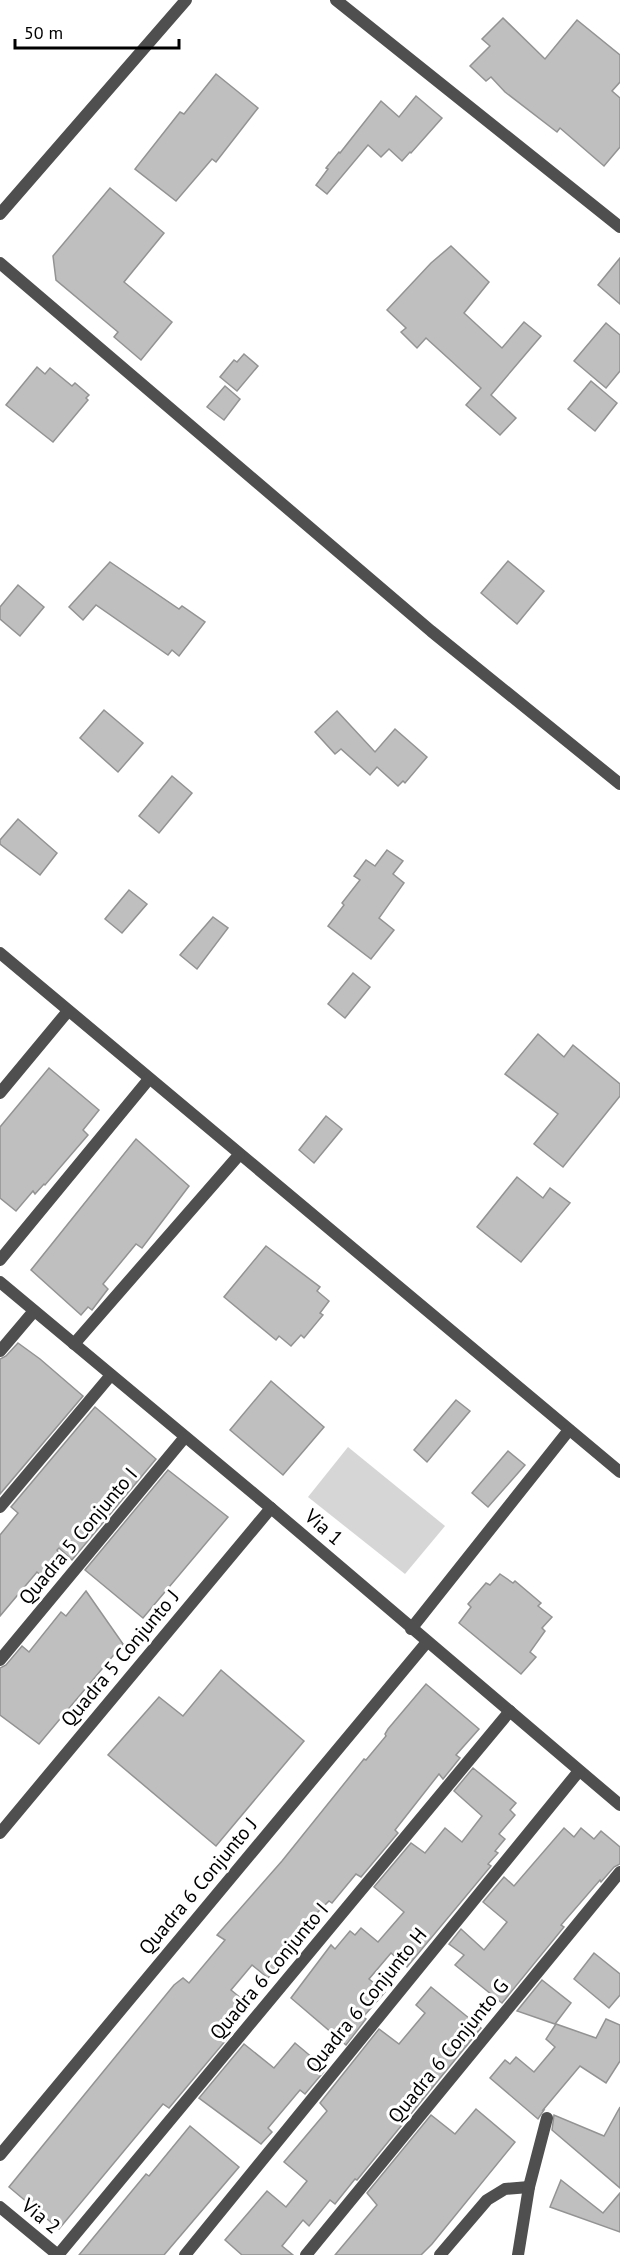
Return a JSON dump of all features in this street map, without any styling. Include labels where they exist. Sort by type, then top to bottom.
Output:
[{"type":"street","points":[[0,214],[186,0]]},
{"type":"street","points":[[336,0],[620,227]]},
{"type":"street","points":[[0,263],[431,631],[620,784]]},
{"type":"street","points":[[0,953],[620,1472]]},
{"type":"street","points":[[0,1093],[69,1011]]},
{"type":"street","points":[[0,1260],[149,1079]]},
{"type":"street","points":[[74,1344],[239,1155]]},
{"type":"street","name":"Via 1","points":[[0,1282],[271,1508],[579,1771],[618,1797]]},
{"type":"street","points":[[0,1351],[34,1311]]},
{"type":"street","points":[[0,1508],[111,1375]]},
{"type":"street","points":[[411,1629],[568,1430]]},
{"type":"street","name":"Quadra 5 Conjunto I","points":[[0,1660],[185,1437]]},
{"type":"street","name":"Quadra 5 Conjunto J","points":[[0,1833],[271,1508]]},
{"type":"street","name":"Quadra 6 Conjunto J","points":[[0,2156],[427,1642]]},
{"type":"street","name":"Quadra 6 Conjunto I","points":[[58,2255],[510,1711]]},
{"type":"street","name":"Quadra 6 Conjunto H","points":[[185,2255],[579,1771]]},
{"type":"street","name":"Quadra 6 Conjunto G","points":[[306,2255],[620,1872]]},
{"type":"street","points":[[518,2255],[529,2187],[547,2118]]},
{"type":"street","points":[[441,2255],[487,2200],[506,2189],[529,2187]]},
{"type":"street","name":"Via 2","points":[[0,2207],[58,2255]]},
{"type":"shaded area","points":[[348,1447],[445,1526],[405,1574],[308,1497]]},
{"type":"building","points":[[503,18],[545,59],[577,20],[620,55],[620,82],[612,91],[620,98],[620,147],[604,166],[560,128],[557,132],[505,92],[491,77],[486,81],[470,66],[490,46],[482,39]]},
{"type":"building","points":[[216,74],[258,108],[216,162],[212,159],[176,201],[135,169],[180,112],[184,114]]},
{"type":"building","points":[[416,96],[442,118],[411,153],[402,161],[389,149],[381,157],[368,145],[327,194],[316,185],[328,169],[326,168],[381,101],[399,117]]},
{"type":"building","points":[[110,188],[164,233],[124,282],[172,322],[141,360],[114,337],[118,332],[56,280],[53,256]]},
{"type":"building","points":[[451,246],[489,282],[464,313],[502,348],[524,322],[541,336],[491,395],[516,418],[500,435],[466,405],[481,388],[426,338],[417,348],[401,332],[406,328],[387,310],[431,263]]},
{"type":"building","points":[[620,258],[620,304],[598,285]]},
{"type":"building","points":[[606,323],[620,335],[620,371],[606,388],[574,361]]},
{"type":"building","points":[[244,354],[258,366],[237,391],[220,377],[234,360],[237,362]]},
{"type":"building","points":[[37,367],[45,374],[50,368],[72,386],[75,383],[89,395],[86,398],[88,400],[53,442],[6,405]]},
{"type":"building","points":[[591,381],[617,403],[595,431],[568,409]]},
{"type":"building","points":[[225,386],[240,399],[224,420],[207,407]]},
{"type":"building","points":[[508,561],[544,591],[517,624],[481,593]]},
{"type":"building","points":[[110,562],[179,609],[182,606],[205,622],[179,656],[172,650],[168,655],[96,605],[83,620],[69,607]]},
{"type":"building","points":[[18,585],[44,607],[20,636],[0,619],[0,607]]},
{"type":"building","points":[[104,710],[143,743],[118,772],[80,738]]},
{"type":"building","points":[[337,711],[375,752],[395,729],[427,757],[405,783],[403,781],[398,786],[377,767],[370,775],[341,749],[335,754],[315,732]]},
{"type":"building","points":[[172,776],[192,793],[159,833],[139,816]]},
{"type":"building","points":[[18,819],[57,853],[40,875],[0,844],[0,840]]},
{"type":"building","points":[[387,850],[403,861],[393,874],[404,883],[379,918],[394,930],[371,959],[328,926],[360,880],[354,876],[366,860],[375,866]]},
{"type":"building","points":[[129,890],[147,904],[122,933],[105,919]]},
{"type":"building","points":[[213,917],[228,928],[197,969],[180,955]]},
{"type":"building","points":[[353,973],[370,987],[345,1018],[328,1004]]},
{"type":"building","points":[[538,1034],[564,1057],[573,1045],[620,1084],[620,1096],[563,1167],[534,1144],[558,1114],[505,1074]]},
{"type":"building","points":[[49,1068],[99,1110],[83,1130],[88,1135],[45,1185],[35,1194],[33,1191],[16,1211],[0,1198],[0,1127]]},
{"type":"building","points":[[326,1116],[342,1129],[314,1163],[299,1150]]},
{"type":"building","points":[[136,1139],[189,1186],[142,1248],[136,1244],[103,1284],[108,1289],[92,1310],[88,1307],[81,1315],[31,1270]]},
{"type":"building","points":[[517,1177],[543,1198],[550,1188],[570,1203],[521,1262],[477,1227]]},
{"type":"building","points":[[266,1246],[320,1287],[317,1291],[329,1301],[320,1313],[323,1315],[304,1338],[301,1335],[291,1346],[279,1336],[276,1340],[224,1297]]},
{"type":"building","points":[[18,1343],[83,1396],[0,1494],[0,1359]]},
{"type":"building","points":[[271,1381],[324,1427],[283,1475],[230,1430]]},
{"type":"building","points":[[456,1400],[470,1411],[427,1462],[414,1450]]},
{"type":"building","points":[[95,1407],[156,1459],[72,1560],[59,1548],[57,1550],[64,1561],[47,1581],[37,1572],[0,1616],[0,1535],[18,1513],[11,1507]]},
{"type":"building","points":[[508,1451],[525,1465],[488,1507],[472,1493]]},
{"type":"building","points":[[168,1470],[228,1517],[143,1618],[85,1570]]},
{"type":"building","points":[[500,1574],[513,1583],[515,1581],[541,1603],[538,1606],[552,1617],[542,1628],[545,1631],[530,1652],[536,1657],[521,1674],[459,1623],[471,1607],[468,1604],[486,1583],[490,1585]]},
{"type":"building","points":[[86,1591],[123,1644],[39,1744],[0,1715],[0,1668],[6,1665],[22,1646],[29,1652],[61,1612],[66,1616]]},
{"type":"building","points":[[221,1670],[304,1741],[216,1846],[108,1755],[159,1697],[183,1716]]},
{"type":"building","points":[[426,1684],[479,1729],[456,1755],[460,1758],[443,1779],[439,1774],[395,1830],[398,1833],[361,1877],[356,1874],[332,1903],[329,1901],[306,1924],[311,1928],[268,1978],[252,1965],[231,1990],[247,2003],[226,2029],[232,2033],[169,2108],[163,2104],[59,2229],[9,2187],[174,1985],[183,1978],[189,1983],[225,1940],[217,1935],[282,1861]]},
{"type":"building","points":[[473,1768],[516,1803],[510,1810],[515,1815],[499,1834],[505,1839],[495,1851],[498,1853],[488,1864],[491,1866],[407,1967],[391,1953],[369,1979],[385,1992],[363,2017],[366,2019],[346,2045],[291,1998],[331,1945],[335,1949],[350,1931],[355,1935],[361,1928],[378,1942],[404,1912],[374,1887],[411,1843],[425,1853],[445,1828],[462,1842],[482,1816],[454,1791]]},
{"type":"building","points":[[564,1828],[574,1837],[581,1828],[594,1839],[601,1831],[620,1847],[620,1864],[614,1867],[601,1882],[600,1880],[561,1925],[564,1927],[502,2003],[455,1965],[464,1955],[449,1944],[461,1929],[484,1950],[507,1922],[483,1902],[504,1877],[514,1886]]},
{"type":"building","points":[[594,1953],[620,1974],[620,1995],[609,2008],[574,1979]]},
{"type":"building","points":[[542,1980],[571,2003],[555,2024],[517,2011]]},
{"type":"building","points":[[431,1987],[481,2028],[335,2204],[330,2200],[309,2226],[303,2220],[282,2246],[293,2255],[242,2255],[225,2240],[267,2191],[286,2207],[307,2181],[284,2162],[327,2111],[320,2103],[379,2029],[399,2044],[425,2013],[416,2005]]},
{"type":"building","points":[[606,2019],[620,2025],[620,2061],[606,2083],[580,2066],[538,2119],[490,2078],[505,2060],[510,2064],[516,2057],[534,2072],[555,2047],[546,2039],[556,2024],[596,2038]]},
{"type":"building","points":[[295,2043],[326,2069],[305,2094],[300,2090],[268,2128],[272,2132],[261,2144],[199,2098],[244,2044],[274,2068]]},
{"type":"building","points":[[620,2107],[620,2188],[552,2130],[554,2115],[604,2136]]},
{"type":"building","points":[[476,2109],[515,2142],[432,2244],[421,2255],[335,2255],[377,2205],[367,2193],[431,2115],[455,2134]]},
{"type":"building","points":[[190,2126],[239,2167],[164,2255],[79,2255],[146,2174],[149,2176]]},
{"type":"building","points":[[561,2180],[603,2213],[620,2193],[620,2232],[550,2207]]}]
